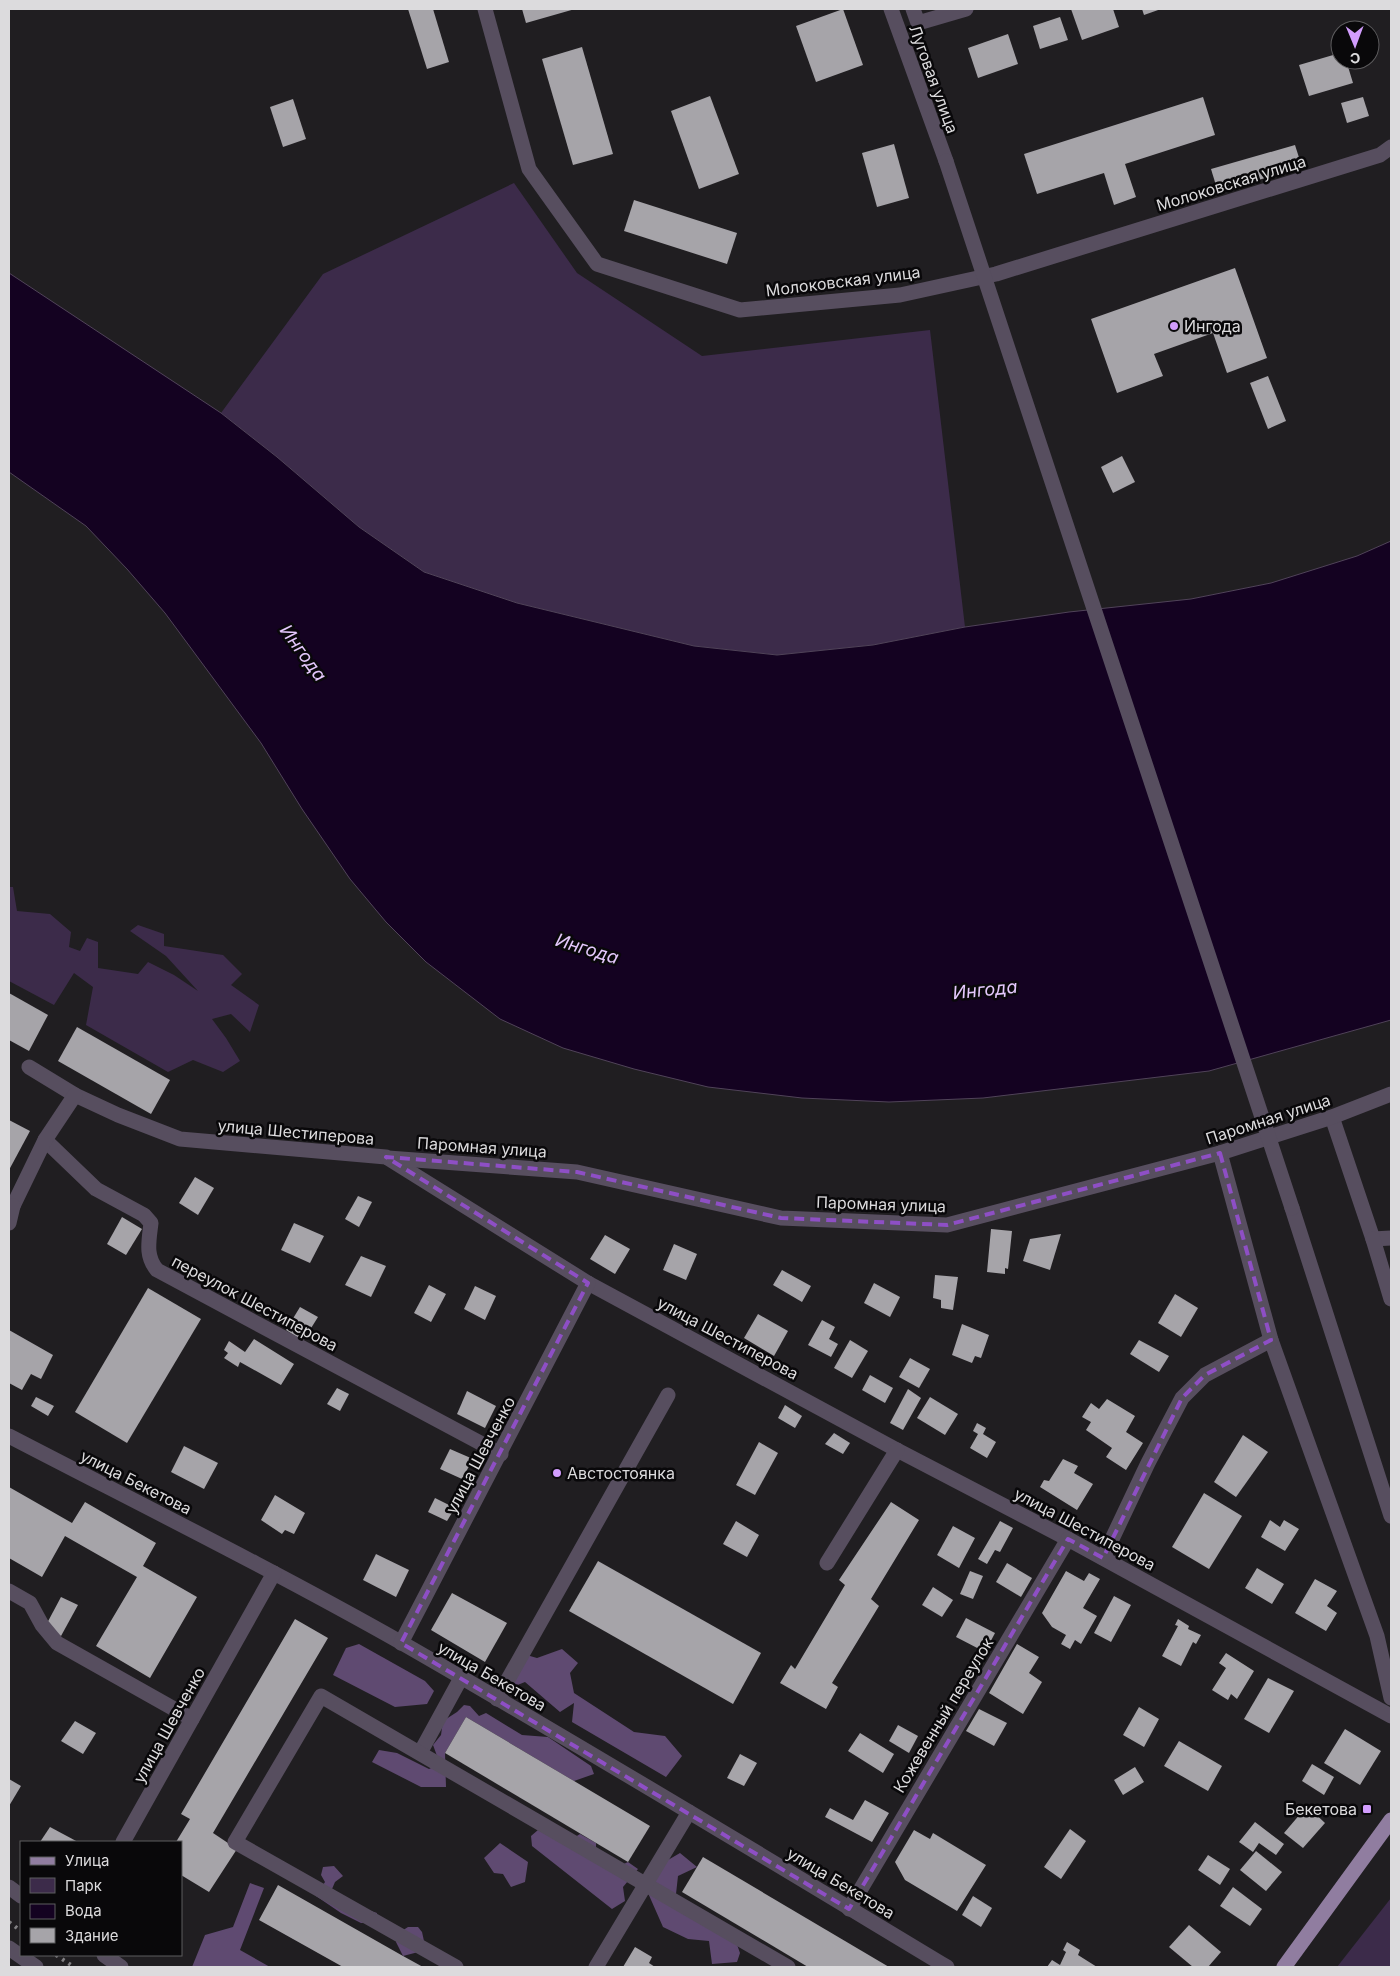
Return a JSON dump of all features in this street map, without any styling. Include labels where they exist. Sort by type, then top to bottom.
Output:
[{"type":"main road","points":[[1284,1967],[1391,1820]]},
{"type":"street","name":"Молоковская улица","points":[[485,9],[529,169],[597,264],[740,310],[900,295],[996,274],[1380,155],[1391,147]]},
{"type":"street","name":"Луговая улица","points":[[891,9],[946,161],[1292,1208],[1391,1516]]},
{"type":"street","points":[[916,16],[966,9]]},
{"type":"street","name":"улица Шестиперова","points":[[28,1067],[75,1094],[118,1115],[180,1139],[386,1157],[588,1284],[897,1450],[1068,1539],[1391,1716]]},
{"type":"street","points":[[9,1223],[11,1205],[45,1140],[75,1094]]},
{"type":"street","name":"Паромная улица","points":[[386,1157],[577,1172],[781,1218],[947,1225],[1220,1153],[1332,1117],[1391,1094]]},
{"type":"street","points":[[1332,1117],[1391,1299]]},
{"type":"street","name":"переулок Шестиперова","points":[[45,1140],[96,1189],[144,1215],[151,1223],[148,1254],[157,1270],[501,1454]]},
{"type":"street","points":[[1220,1153],[1272,1340],[1377,1636],[1391,1698]]},
{"type":"street","points":[[1373,1239],[1391,1238]]},
{"type":"street","name":"улица Шевченко","points":[[401,1643],[588,1284]]},
{"type":"street","points":[[1103,1558],[1148,1462],[1182,1398],[1205,1375],[1272,1340]]},
{"type":"street","points":[[497,1699],[668,1395]]},
{"type":"street","name":"улица Бекетова","points":[[9,1436],[274,1573],[401,1643],[689,1812],[947,1967]]},
{"type":"street","points":[[827,1563],[897,1450]]},
{"type":"street","name":"Кожевенный переулок","points":[[849,1908],[1068,1539]]},
{"type":"street","name":"улица Шевченко","points":[[124,1841],[274,1573]]},
{"type":"street","points":[[9,1591],[30,1603],[42,1625],[57,1643],[192,1719]]},
{"type":"street","points":[[420,1753],[461,1678]]},
{"type":"street","points":[[456,1967],[235,1842],[322,1696],[788,1967]]},
{"type":"street","points":[[596,1967],[689,1812]]},
{"type":"street","points":[[9,1887],[20,1895]]},
{"type":"street","points":[[9,1948],[20,1956]]},
{"type":"street","points":[[20,1956],[36,1967]]},
{"type":"street","points":[[105,1956],[121,1967]]},
{"type":"highlighted area","points":[[1220,1153],[1271,1340],[1205,1375],[1182,1398],[1103,1558],[1068,1539],[849,1909],[401,1643],[588,1283],[386,1157],[577,1172],[781,1218],[947,1225]]},
{"type":"green space","points":[[514,183],[577,273],[702,356],[930,330],[965,627],[873,645],[777,655],[694,646],[517,603],[424,572],[359,527],[277,457],[221,413],[323,274]]},
{"type":"green space","points":[[9,887],[13,887],[17,911],[50,914],[71,932],[69,947],[80,951],[87,938],[98,942],[98,968],[138,974],[148,962],[174,975],[198,991],[166,956],[130,931],[138,925],[164,934],[164,946],[223,955],[242,974],[231,985],[259,1005],[250,1032],[231,1014],[212,1019],[240,1061],[223,1072],[193,1060],[168,1072],[86,1025],[93,987],[74,973],[54,1005],[9,981]]},
{"type":"green space","points":[[1391,1898],[1391,1967],[1337,1967]]},
{"type":"shaded area","points":[[359,1644],[425,1681],[434,1691],[427,1704],[395,1707],[333,1675],[346,1648]]},
{"type":"shaded area","points":[[562,1649],[578,1663],[570,1673],[574,1693],[634,1732],[665,1736],[682,1756],[666,1777],[572,1722],[574,1703],[560,1712],[525,1682],[515,1686],[505,1673],[516,1652],[537,1658]]},
{"type":"shaded area","points":[[464,1705],[470,1706],[479,1716],[486,1713],[522,1735],[548,1737],[591,1766],[594,1774],[574,1781],[466,1717],[445,1753],[446,1787],[421,1787],[372,1762],[379,1750],[397,1753],[429,1769],[440,1764],[433,1745],[441,1735],[443,1721]]},
{"type":"shaded area","points":[[538,1830],[564,1844],[580,1834],[596,1843],[596,1862],[611,1870],[628,1862],[638,1869],[623,1887],[625,1901],[612,1909],[532,1846],[531,1836]]},
{"type":"shaded area","points":[[500,1843],[528,1862],[525,1882],[511,1887],[503,1874],[494,1873],[484,1858]]},
{"type":"shaded area","points":[[680,1853],[697,1867],[678,1876],[676,1894],[734,1936],[740,1953],[737,1962],[712,1964],[709,1941],[688,1939],[663,1927],[648,1893],[656,1867]]},
{"type":"shaded area","points":[[334,1866],[343,1876],[335,1882],[332,1889],[368,1910],[377,1913],[376,1922],[361,1923],[341,1913],[316,1896],[325,1882],[321,1875],[323,1867]]},
{"type":"shaded area","points":[[250,1883],[264,1888],[240,1950],[270,1967],[192,1967],[205,1935],[233,1927]]},
{"type":"shaded area","points":[[408,1927],[418,1927],[422,1932],[426,1950],[403,1956],[396,1942],[397,1934]]},
{"type":"water","name":"Ингода","points":[[9,273],[221,413],[277,457],[359,527],[424,572],[517,603],[694,646],[777,655],[873,645],[965,627],[1069,612],[1191,599],[1271,583],[1357,556],[1391,541],[1391,1020],[1209,1071],[983,1098],[889,1102],[802,1098],[708,1087],[634,1069],[563,1048],[500,1019],[426,962],[386,922],[350,879],[302,809],[261,743],[165,613],[127,569],[86,526],[9,472]]},
{"type":"building","points":[[408,9],[433,9],[449,62],[427,69]]},
{"type":"building","points":[[522,9],[575,9],[526,23]]},
{"type":"building","points":[[843,9],[863,65],[816,82],[796,26]]},
{"type":"building","points":[[1071,9],[1113,9],[1119,27],[1082,40]]},
{"type":"building","points":[[1142,9],[1161,9],[1144,15]]},
{"type":"building","points":[[1060,17],[1068,40],[1040,49],[1033,26]]},
{"type":"building","points":[[1008,34],[1018,64],[978,78],[968,48]]},
{"type":"building","points":[[582,47],[613,154],[573,165],[542,59]]},
{"type":"building","points":[[1330,56],[1330,70],[1349,70],[1353,83],[1309,96],[1299,65]]},
{"type":"building","points":[[710,96],[739,174],[699,189],[671,111]]},
{"type":"building","points":[[1203,97],[1215,135],[1125,164],[1136,197],[1114,205],[1104,173],[1037,194],[1024,154]]},
{"type":"building","points":[[1363,97],[1369,116],[1347,123],[1341,103]]},
{"type":"building","points":[[293,99],[306,139],[283,147],[270,107]]},
{"type":"building","points":[[894,144],[909,198],[877,207],[862,153]]},
{"type":"building","points":[[1295,145],[1302,167],[1218,192],[1211,169]]},
{"type":"building","points":[[634,200],[737,233],[727,264],[624,231]]},
{"type":"building","name":"Ингода","points":[[1235,268],[1267,358],[1227,373],[1213,333],[1154,354],[1163,376],[1117,393],[1091,319]]},
{"type":"building","points":[[1268,376],[1286,421],[1268,429],[1250,383]]},
{"type":"building","points":[[1122,456],[1135,482],[1113,493],[1101,467]]},
{"type":"building","points":[[9,993],[48,1015],[29,1051],[9,1040]]},
{"type":"building","points":[[77,1027],[170,1080],[151,1114],[58,1061]]},
{"type":"building","points":[[9,1120],[30,1131],[9,1170]]},
{"type":"building","points":[[195,1177],[214,1188],[198,1215],[179,1203]]},
{"type":"building","points":[[358,1196],[372,1202],[359,1227],[345,1219]]},
{"type":"building","points":[[122,1217],[142,1229],[126,1255],[107,1244]]},
{"type":"building","points":[[294,1223],[324,1236],[310,1263],[281,1250]]},
{"type":"building","points":[[991,1229],[1012,1231],[1008,1269],[1005,1268],[1005,1274],[987,1272]]},
{"type":"building","points":[[1061,1234],[1050,1270],[1023,1261],[1030,1239]]},
{"type":"building","points":[[605,1235],[630,1249],[615,1274],[590,1259]]},
{"type":"building","points":[[674,1244],[697,1254],[686,1280],[663,1270]]},
{"type":"building","points":[[361,1256],[386,1266],[371,1297],[345,1285]]},
{"type":"building","points":[[782,1270],[811,1286],[802,1302],[773,1285]]},
{"type":"building","points":[[935,1275],[958,1277],[953,1310],[941,1308],[941,1300],[933,1298]]},
{"type":"building","points":[[874,1283],[900,1297],[890,1317],[864,1303]]},
{"type":"building","points":[[429,1285],[446,1294],[431,1322],[414,1313]]},
{"type":"building","points":[[475,1286],[496,1296],[485,1320],[464,1309]]},
{"type":"building","points":[[148,1288],[201,1319],[127,1443],[75,1412]]},
{"type":"building","points":[[1175,1294],[1198,1308],[1181,1337],[1158,1323]]},
{"type":"building","points":[[300,1307],[318,1317],[303,1341],[286,1330]]},
{"type":"building","points":[[758,1314],[788,1331],[774,1356],[744,1338]]},
{"type":"building","points":[[822,1320],[835,1327],[829,1339],[838,1344],[831,1357],[808,1345]]},
{"type":"building","points":[[962,1324],[989,1335],[981,1358],[975,1356],[972,1363],[952,1355]]},
{"type":"building","points":[[9,1330],[53,1355],[41,1379],[31,1374],[22,1390],[9,1383]]},
{"type":"building","points":[[254,1339],[294,1364],[281,1385],[240,1362],[238,1367],[224,1358],[228,1353],[224,1350],[229,1341],[245,1352]]},
{"type":"building","points":[[850,1340],[868,1351],[852,1378],[834,1368]]},
{"type":"building","points":[[1139,1340],[1169,1356],[1159,1372],[1130,1354]]},
{"type":"building","points":[[910,1358],[930,1369],[919,1388],[899,1377]]},
{"type":"building","points":[[870,1375],[893,1388],[885,1403],[862,1390]]},
{"type":"building","points":[[337,1388],[349,1394],[340,1411],[327,1404]]},
{"type":"building","points":[[908,1389],[921,1398],[903,1430],[890,1423]]},
{"type":"building","points":[[467,1391],[496,1406],[485,1428],[457,1414]]},
{"type":"building","points":[[36,1397],[54,1406],[48,1416],[31,1406]]},
{"type":"building","points":[[930,1397],[958,1414],[945,1435],[917,1418]]},
{"type":"building","points":[[1107,1399],[1135,1416],[1126,1432],[1143,1443],[1126,1470],[1106,1457],[1112,1448],[1086,1430],[1091,1422],[1082,1417],[1091,1403],[1099,1409]]},
{"type":"building","points":[[785,1405],[802,1416],[795,1428],[778,1418]]},
{"type":"building","points":[[977,1423],[986,1428],[983,1434],[996,1442],[987,1458],[970,1448],[978,1434],[973,1431]]},
{"type":"building","points":[[834,1433],[850,1443],[843,1454],[825,1444]]},
{"type":"building","points":[[1243,1435],[1268,1452],[1236,1497],[1214,1482]]},
{"type":"building","points":[[759,1442],[778,1453],[755,1495],[736,1485]]},
{"type":"building","points":[[184,1446],[218,1463],[204,1489],[171,1472]]},
{"type":"building","points":[[450,1449],[473,1459],[462,1479],[440,1469]]},
{"type":"building","points":[[1063,1459],[1078,1466],[1074,1473],[1093,1484],[1077,1510],[1040,1487],[1044,1480],[1049,1481]]},
{"type":"building","points":[[9,1487],[72,1523],[85,1502],[156,1543],[143,1566],[197,1597],[150,1678],[96,1646],[137,1577],[65,1536],[42,1577],[9,1558]]},
{"type":"building","points":[[1204,1493],[1242,1516],[1209,1569],[1172,1547]]},
{"type":"building","points":[[275,1495],[305,1513],[294,1534],[285,1530],[282,1534],[261,1520]]},
{"type":"building","points":[[435,1498],[455,1508],[447,1521],[428,1512]]},
{"type":"building","points":[[891,1502],[919,1520],[871,1599],[879,1606],[832,1683],[838,1687],[826,1709],[780,1683],[791,1665],[795,1669],[845,1585],[839,1580]]},
{"type":"building","points":[[1270,1520],[1280,1527],[1284,1520],[1299,1529],[1285,1551],[1261,1537]]},
{"type":"building","points":[[736,1521],[759,1535],[747,1557],[723,1544]]},
{"type":"building","points":[[1000,1521],[1013,1528],[1000,1552],[995,1550],[987,1564],[978,1559]]},
{"type":"building","points":[[953,1526],[975,1538],[959,1568],[937,1555]]},
{"type":"building","points":[[376,1554],[409,1570],[396,1597],[363,1580]]},
{"type":"building","points":[[598,1561],[761,1653],[733,1704],[569,1611]]},
{"type":"building","points":[[1007,1563],[1032,1578],[1021,1597],[996,1582]]},
{"type":"building","points":[[1257,1568],[1284,1584],[1272,1604],[1245,1588]]},
{"type":"building","points":[[970,1571],[983,1576],[973,1599],[960,1594]]},
{"type":"building","points":[[1066,1571],[1084,1581],[1089,1573],[1100,1579],[1083,1608],[1097,1616],[1081,1644],[1075,1640],[1070,1649],[1061,1644],[1066,1635],[1052,1627],[1042,1613]]},
{"type":"building","points":[[1315,1579],[1337,1591],[1327,1606],[1337,1613],[1326,1631],[1295,1613]]},
{"type":"building","points":[[933,1587],[953,1600],[942,1617],[922,1605]]},
{"type":"building","points":[[452,1593],[507,1623],[485,1662],[431,1630]]},
{"type":"building","points":[[1114,1596],[1131,1605],[1111,1642],[1094,1633]]},
{"type":"building","points":[[61,1597],[78,1605],[61,1636],[45,1627]]},
{"type":"building","points":[[966,1618],[995,1633],[985,1652],[956,1637]]},
{"type":"building","points":[[295,1619],[328,1638],[213,1833],[237,1849],[209,1892],[182,1876],[182,1841],[177,1841],[190,1819],[181,1814]]},
{"type":"building","points":[[1178,1619],[1189,1626],[1188,1629],[1201,1635],[1196,1644],[1193,1642],[1181,1666],[1162,1656],[1178,1626],[1175,1625]]},
{"type":"building","points":[[1017,1644],[1039,1657],[1029,1673],[1042,1682],[1023,1714],[989,1693]]},
{"type":"building","points":[[1226,1653],[1254,1671],[1237,1699],[1231,1694],[1228,1700],[1212,1690],[1226,1668],[1219,1663]]},
{"type":"building","points":[[1268,1678],[1294,1691],[1269,1733],[1244,1719]]},
{"type":"building","points":[[1139,1707],[1159,1719],[1144,1747],[1123,1735]]},
{"type":"building","points":[[979,1709],[1007,1723],[994,1746],[966,1731]]},
{"type":"building","points":[[466,1717],[650,1826],[628,1862],[445,1753]]},
{"type":"building","points":[[75,1721],[96,1733],[83,1754],[61,1741]]},
{"type":"building","points":[[898,1725],[918,1736],[909,1753],[889,1741]]},
{"type":"building","points":[[1345,1729],[1381,1751],[1360,1785],[1324,1763]]},
{"type":"building","points":[[860,1733],[894,1754],[883,1773],[848,1751]]},
{"type":"building","points":[[1179,1741],[1222,1766],[1208,1791],[1164,1766]]},
{"type":"building","points":[[740,1754],[757,1763],[744,1786],[727,1778]]},
{"type":"building","points":[[1312,1764],[1334,1777],[1324,1795],[1302,1781]]},
{"type":"building","points":[[1135,1767],[1144,1782],[1123,1795],[1114,1780]]},
{"type":"building","points":[[9,1779],[21,1786],[9,1806]]},
{"type":"building","points":[[865,1800],[889,1813],[872,1842],[825,1817],[830,1808],[853,1820]]},
{"type":"building","points":[[1307,1806],[1325,1823],[1303,1848],[1284,1833]]},
{"type":"building","points":[[1255,1822],[1284,1844],[1276,1855],[1259,1843],[1253,1852],[1239,1842]]},
{"type":"building","points":[[50,1827],[76,1841],[41,1841]]},
{"type":"building","points":[[1070,1829],[1086,1841],[1061,1879],[1044,1867]]},
{"type":"building","points":[[914,1830],[930,1839],[933,1833],[986,1865],[957,1911],[905,1880],[895,1862]]},
{"type":"building","points":[[1256,1851],[1282,1872],[1266,1891],[1240,1870]]},
{"type":"building","points":[[1208,1855],[1230,1869],[1220,1885],[1198,1870]]},
{"type":"building","points":[[703,1857],[889,1967],[808,1967],[682,1892]]},
{"type":"building","points":[[278,1885],[423,1967],[343,1967],[259,1920]]},
{"type":"building","points":[[1233,1887],[1262,1909],[1250,1926],[1220,1906]]},
{"type":"building","points":[[973,1896],[992,1908],[981,1927],[962,1915]]},
{"type":"building","points":[[1189,1925],[1221,1952],[1208,1967],[1193,1967],[1169,1947]]},
{"type":"building","points":[[1067,1942],[1080,1950],[1078,1955],[1097,1967],[1047,1967],[1052,1960],[1060,1965],[1066,1952],[1063,1950]]},
{"type":"building","points":[[635,1947],[652,1957],[649,1963],[655,1967],[623,1967]]},
{"type":"railway","points":[[9,1922],[20,1930]]},
{"type":"railway","points":[[58,1956],[74,1967]]},
{"type":"place","name":"Ингода","points":[[1174,326]]},
{"type":"place","name":"Австостоянка","points":[[557,1473]]},
{"type":"place","name":"Бекетова","points":[[1367,1809]]}]
